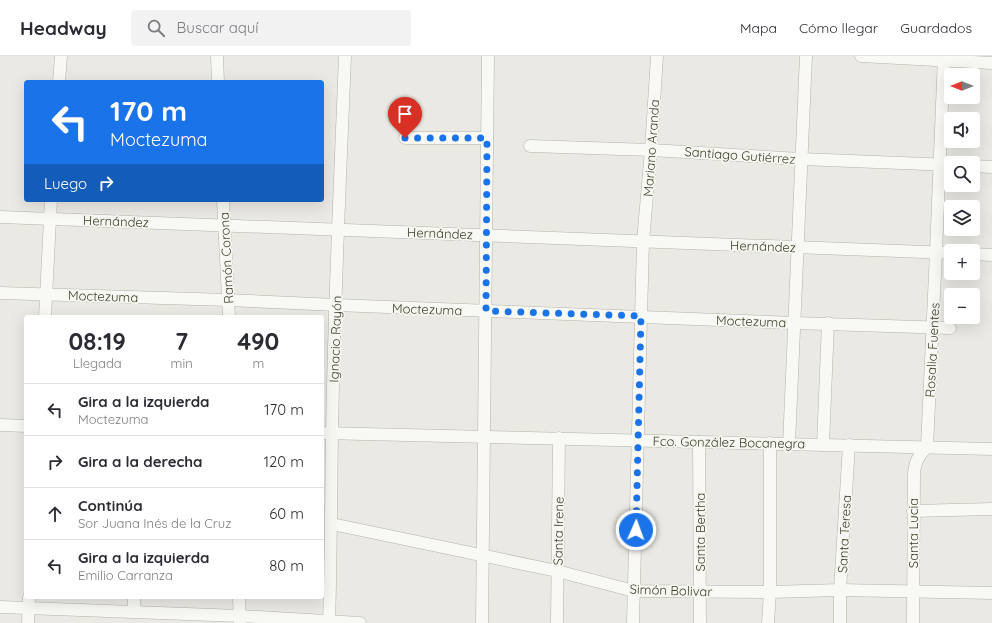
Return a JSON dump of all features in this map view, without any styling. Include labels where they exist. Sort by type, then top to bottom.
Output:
[{"type":"street","points":[[59,80],[61,56]]},
{"type":"street","points":[[217,56],[218,80]]},
{"type":"street","name":"Ignacio Rayón","points":[[329,622],[332,524],[327,433],[336,305],[345,56]]},
{"type":"street","points":[[482,623],[488,56]]},
{"type":"street","name":"Mariano Aranda","points":[[634,623],[643,241],[657,56]]},
{"type":"street","points":[[789,444],[806,56]]},
{"type":"street","points":[[861,56],[944,58],[992,64]]},
{"type":"street","name":"Rosalia Fuentes","points":[[944,58],[945,156]]},
{"type":"street","points":[[405,138],[487,138]]},
{"type":"street","name":"Santiago Gutiérrez","points":[[530,146],[651,150],[801,159],[944,165]]},
{"type":"street","points":[[980,166],[992,167]]},
{"type":"street","name":"Rosalia Fuentes","points":[[927,447],[936,252],[944,175]]},
{"type":"street","points":[[45,315],[51,202]]},
{"type":"street","name":"Ramón Corona","points":[[223,202],[229,315]]},
{"type":"street","name":"Hernández","points":[[0,217],[944,253]]},
{"type":"street","points":[[980,254],[992,254]]},
{"type":"street","name":"Moctezuma","points":[[0,293],[228,300],[950,328]]},
{"type":"street","points":[[823,445],[828,323]]},
{"type":"street","points":[[0,425],[24,426]]},
{"type":"street","name":"Fco. González Bocanegra","points":[[327,433],[992,449]]},
{"type":"street","name":"Santa Irene","points":[[557,623],[559,438]]},
{"type":"street","name":"Santa Bertha","points":[[699,442],[700,623]]},
{"type":"street","points":[[768,623],[770,592],[770,443]]},
{"type":"street","name":"Santa Teresa","points":[[840,623],[840,590],[849,445]]},
{"type":"street","name":"Santa Lucia","points":[[913,623],[913,485],[915,464],[919,455],[927,447]]},
{"type":"street","points":[[913,511],[992,509]]},
{"type":"street","name":"Simón Bolivar","points":[[332,524],[557,571],[634,591],[770,592],[840,590],[992,593]]},
{"type":"street","points":[[134,599],[134,612]]},
{"type":"street","points":[[239,599],[240,620]]},
{"type":"street","points":[[0,607],[29,602],[240,620],[360,623]]},
{"type":"street","points":[[28,623],[29,602]]},
{"type":"route","points":[[405,138],[487,138],[486,311],[641,316],[636,530]]}]
